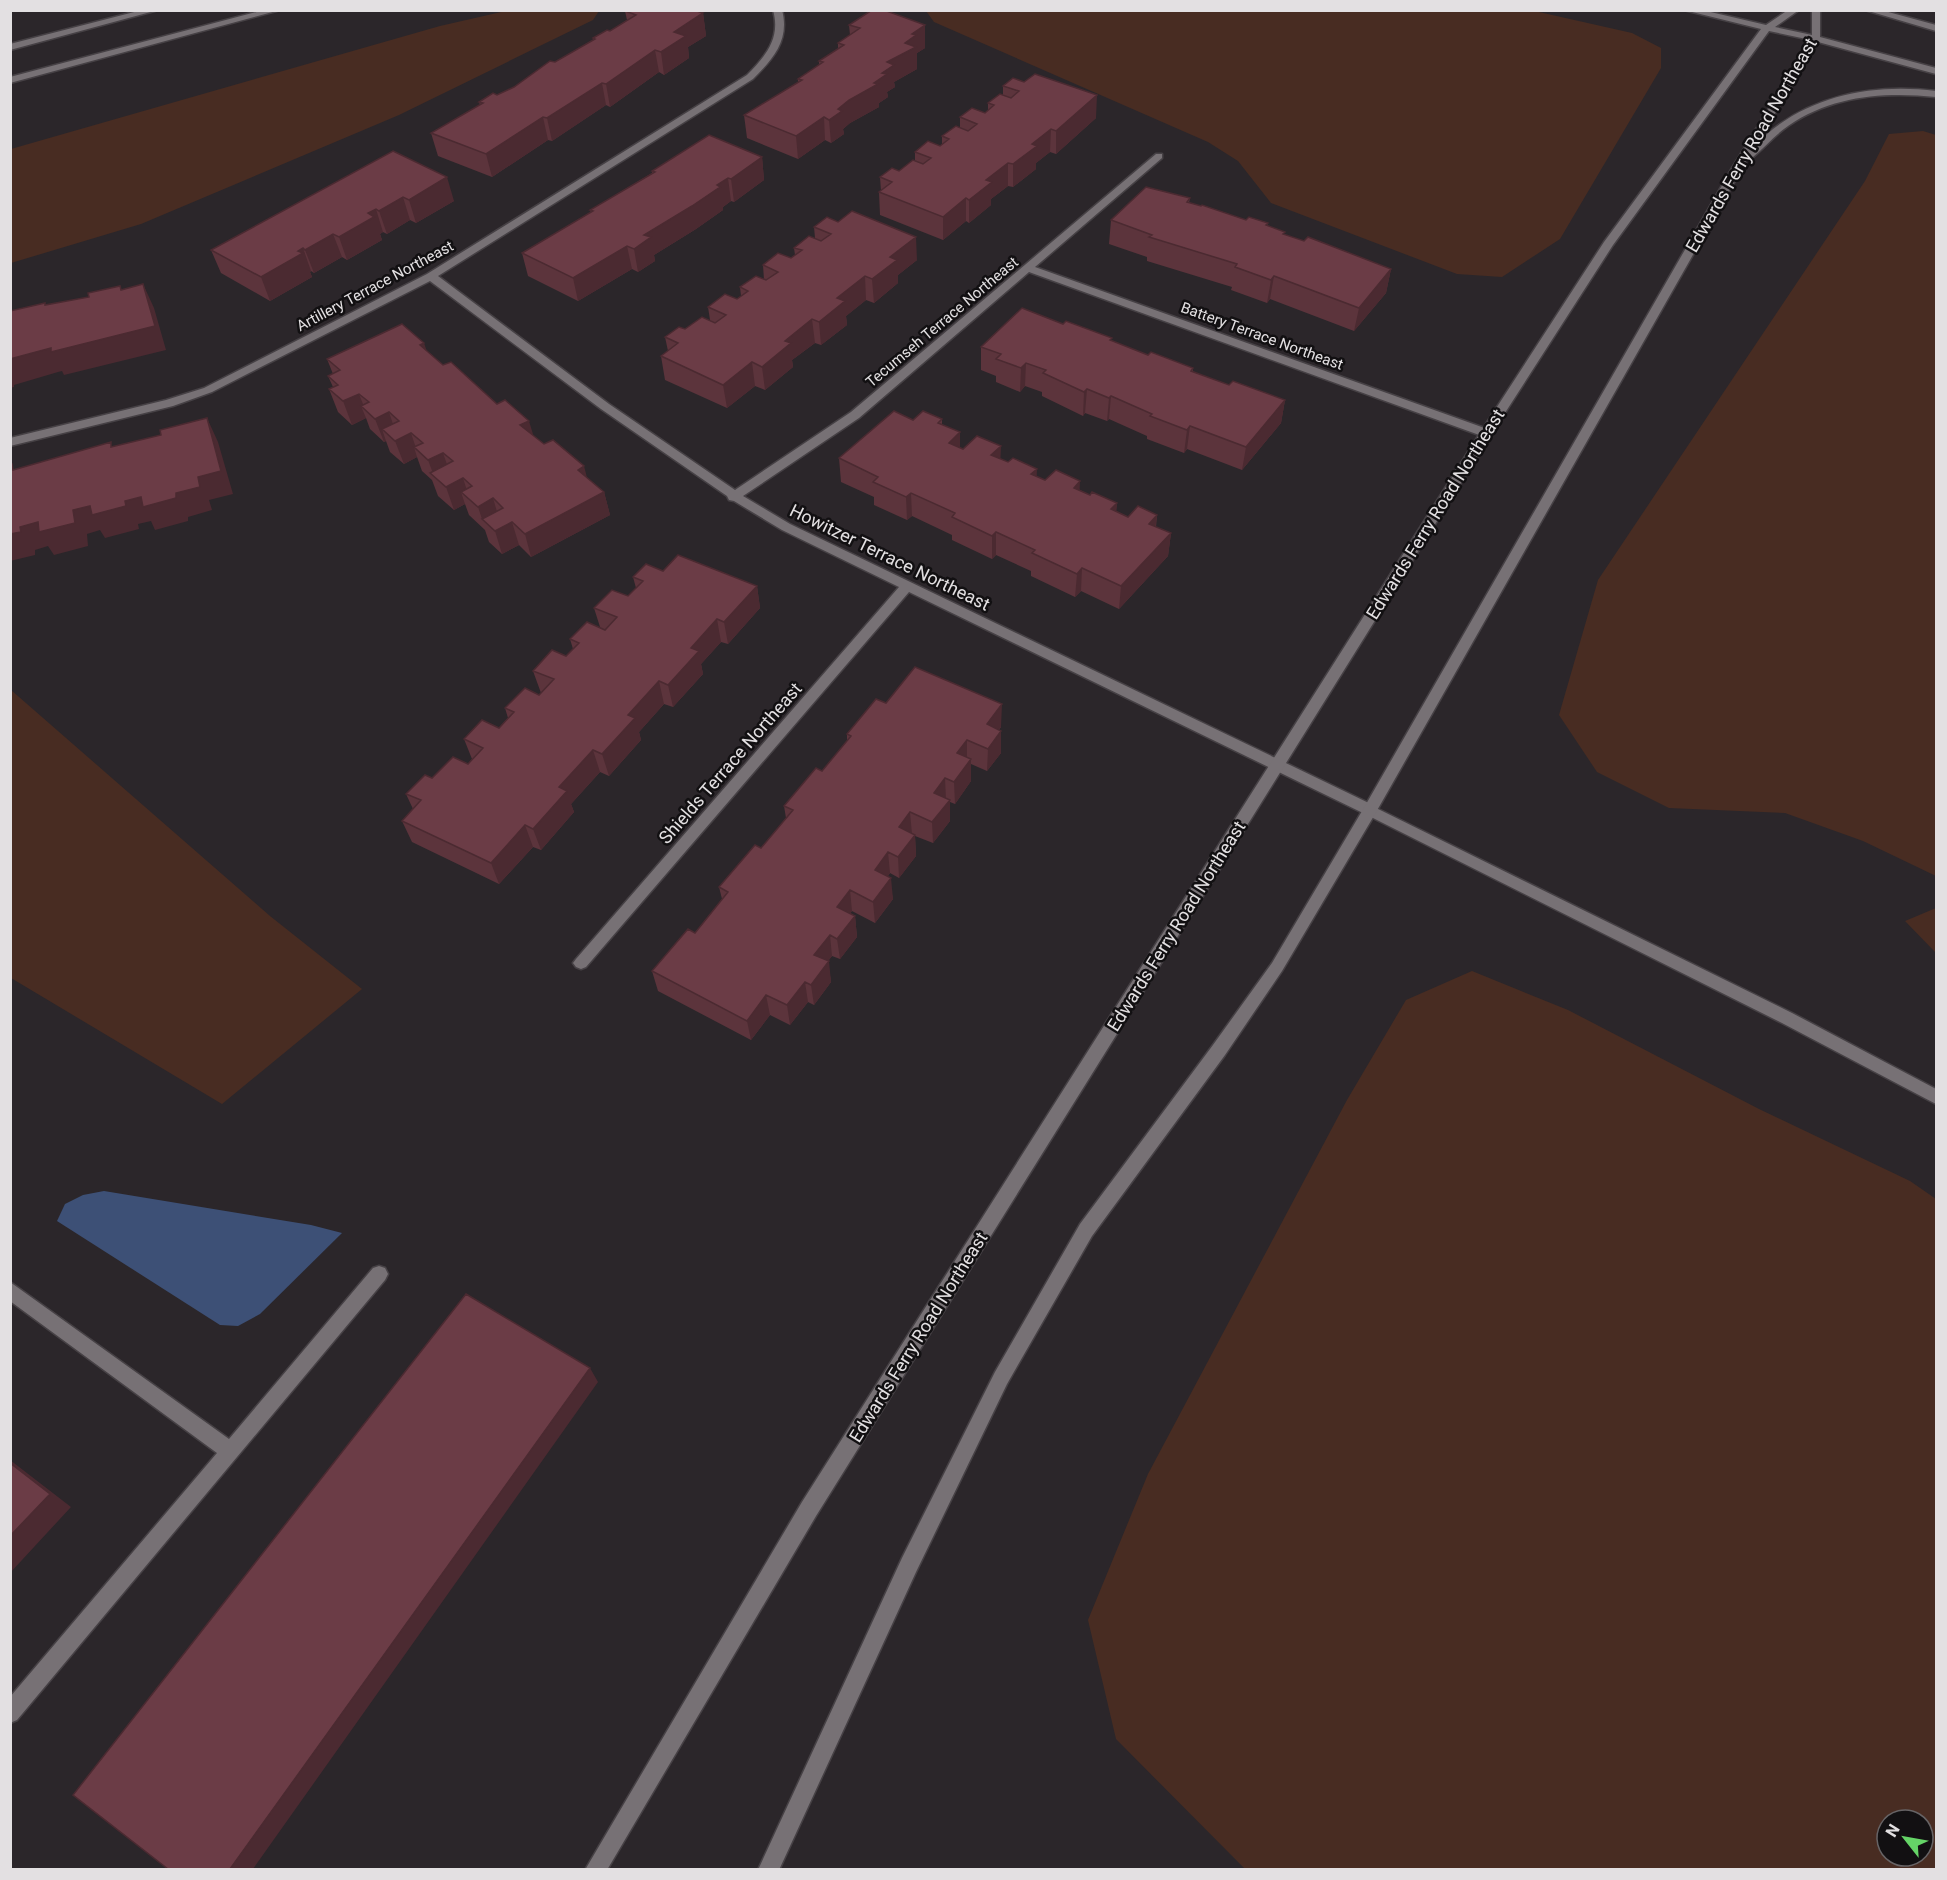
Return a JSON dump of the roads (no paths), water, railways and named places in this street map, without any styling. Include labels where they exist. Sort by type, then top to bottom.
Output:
[{"type":"main road","points":[[10,47],[154,10]]},
{"type":"main road","points":[[10,80],[276,10]]},
{"type":"main road","name":"Artillery Terrace Northeast","points":[[10,442],[169,403],[208,390],[430,276],[750,77],[770,58],[779,40],[781,20],[777,10]]},
{"type":"main road","points":[[1688,10],[1816,39],[1936,71]]},
{"type":"main road","name":"Edwards Ferry Road Northeast","points":[[596,1869],[809,1509],[1486,433],[1608,244],[1767,28],[1795,10]]},
{"type":"main road","name":"Edwards Ferry Road Northeast","points":[[768,1869],[909,1565],[1001,1378],[1086,1230],[1219,1050],[1277,967],[1370,810],[1737,168],[1816,39],[1816,10]]},
{"type":"main road","points":[[1869,10],[1936,28]]},
{"type":"main road","points":[[1737,168],[1787,122],[1824,104],[1868,91],[1936,94]]},
{"type":"main road","name":"Tecumseh Terrace Northeast","points":[[734,497],[855,415],[1159,156]]},
{"type":"main road","name":"Battery Terrace Northeast","points":[[1027,268],[1486,433]]},
{"type":"main road","name":"Howitzer Terrace Northeast","points":[[430,276],[734,497],[786,528],[1278,764],[1788,1018],[1936,1097]]},
{"type":"main road","name":"Shields Terrace Northeast","points":[[580,963],[907,586]]},
{"type":"main road","points":[[10,1713],[380,1274]]},
{"type":"main road","points":[[10,1290],[230,1451]]},
{"type":"water","points":[[104,1191],[311,1225],[342,1233],[260,1314],[238,1326],[220,1325],[57,1221],[65,1204],[83,1195]]}]
